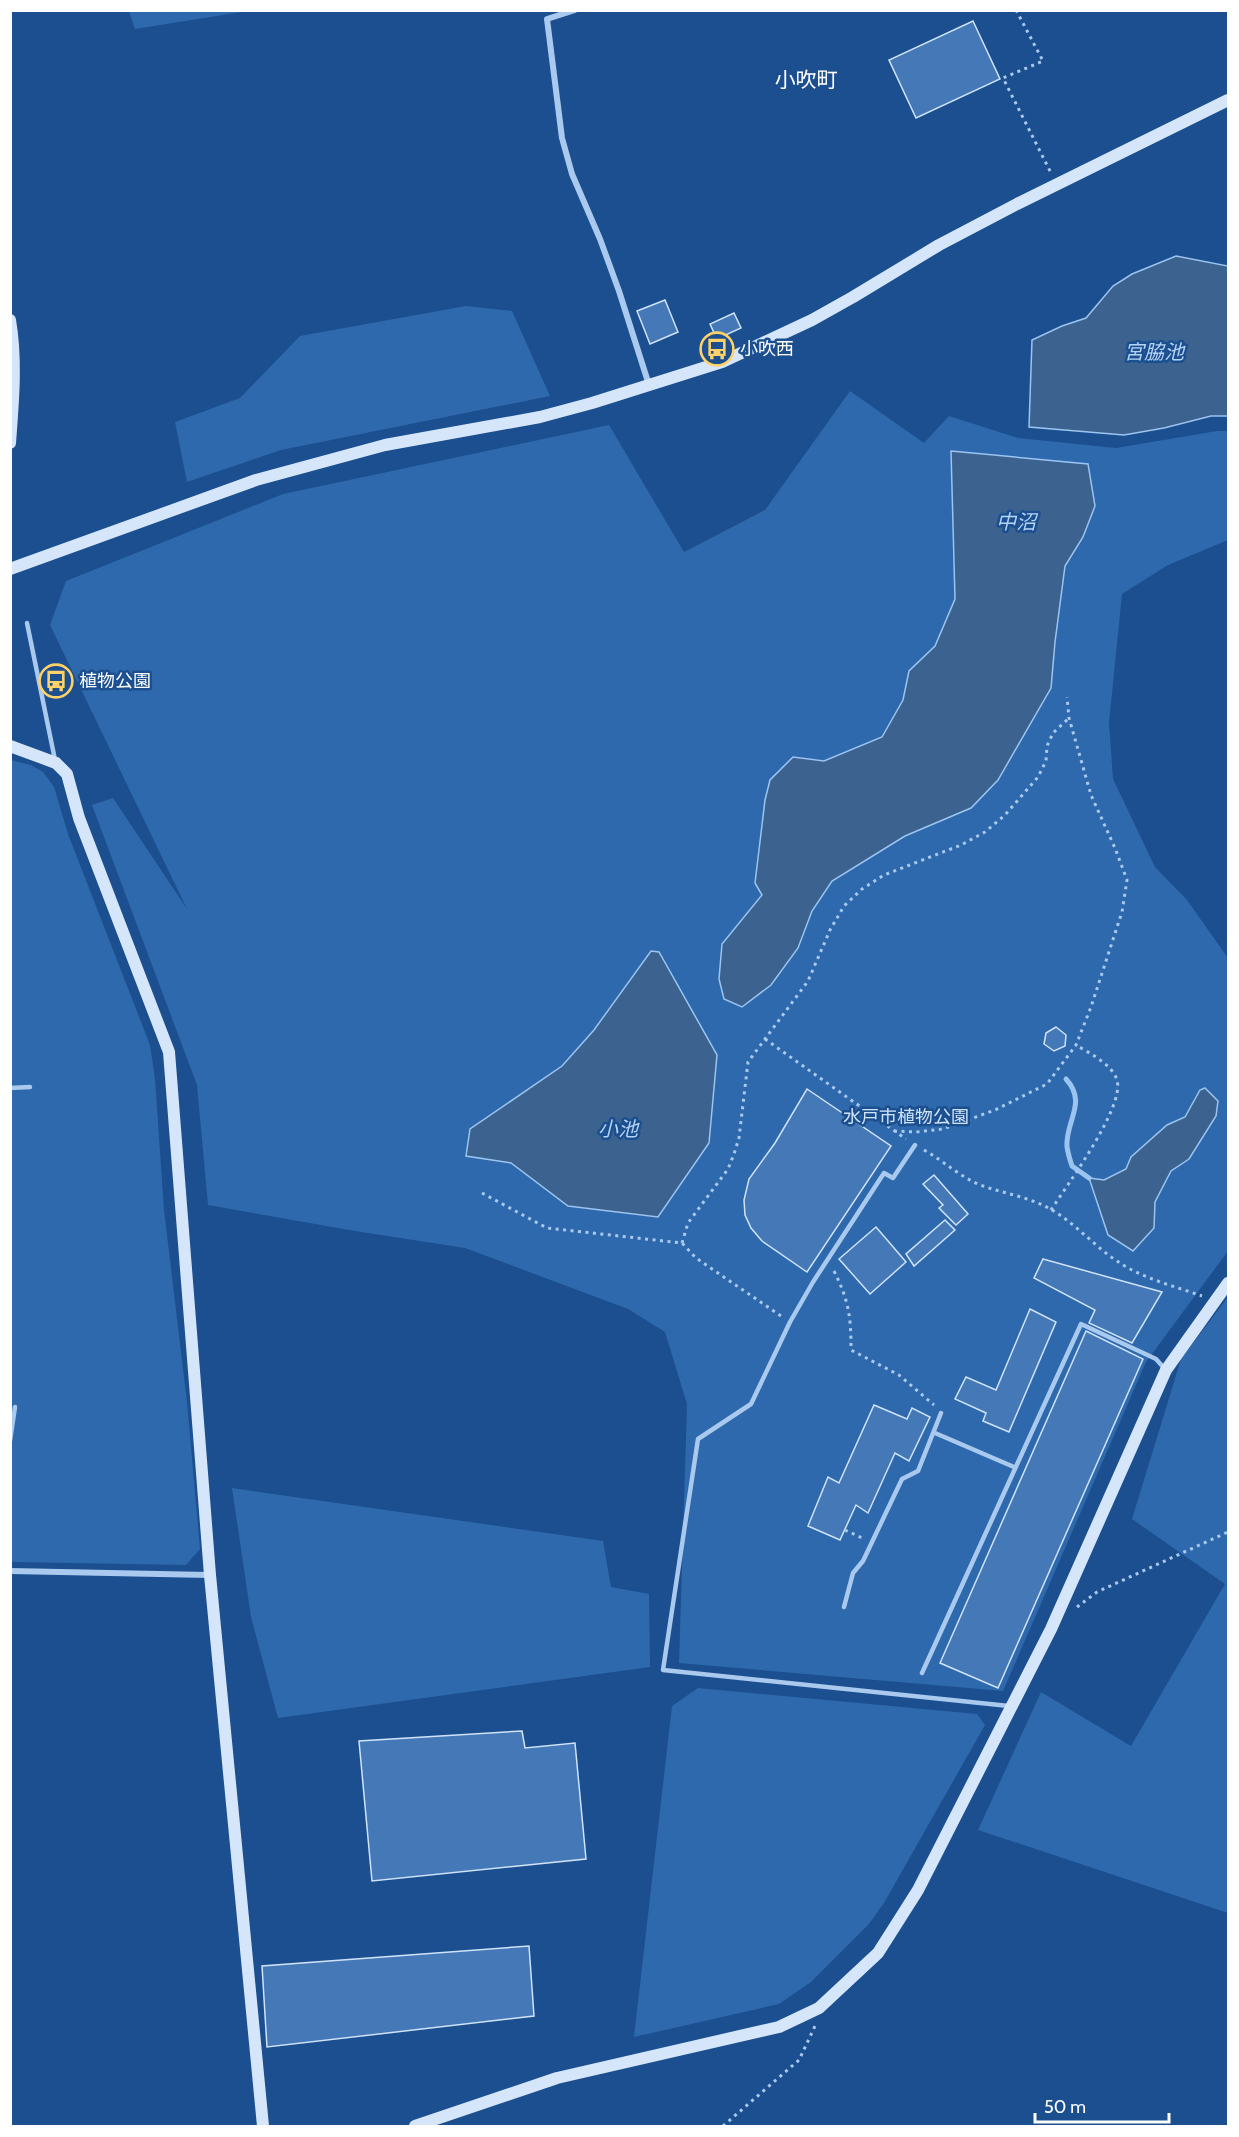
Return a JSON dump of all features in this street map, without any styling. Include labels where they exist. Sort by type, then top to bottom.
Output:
[{"type":"street","points":[[575,10],[546,19],[562,138],[572,174],[619,291],[649,386]]},
{"type":"street","points":[[10,569],[267,477],[385,444],[540,417],[649,386],[722,362],[853,297],[939,245],[1228,99]]},
{"type":"street","points":[[10,320],[14,386],[10,443]]},
{"type":"street","points":[[10,746],[56,762],[67,774],[79,818],[169,1052],[210,1575],[263,2127]]},
{"type":"street","points":[[415,2127],[557,2078],[779,2026],[819,2008],[878,1953],[918,1890],[1051,1629],[1166,1370],[1228,1283]]},
{"type":"street","points":[[10,1571],[210,1575]]},
{"type":"lane","points":[[27,623],[56,762]]},
{"type":"lane","points":[[10,1088],[30,1087]]},
{"type":"lane","points":[[915,1145],[893,1178],[884,1173],[826,1262],[790,1322],[751,1404],[698,1439],[663,1670],[1012,1706]]},
{"type":"lane","points":[[922,1673],[1081,1324],[1156,1359],[1166,1370]]},
{"type":"lane","points":[[10,1441],[15,1407]]},
{"type":"lane","points":[[844,1606],[853,1573],[863,1562],[902,1479],[918,1471],[941,1413]]},
{"type":"lane","points":[[934,1433],[1014,1467]]},
{"type":"path","points":[[1016,10],[1043,61],[1002,78],[1057,185]]},
{"type":"path","points":[[894,1131],[916,1132],[943,1129],[995,1110],[1047,1084],[1076,1045],[1122,912],[1127,880],[1091,795],[1069,718],[1066,697]]},
{"type":"path","points":[[682,1243],[688,1223],[728,1169],[739,1138],[748,1062],[808,981],[830,930],[844,906],[862,889],[884,875],[961,845],[985,832],[1005,815],[1038,777],[1046,761],[1047,746],[1053,733],[1069,718]]},
{"type":"path","points":[[765,1039],[894,1131],[962,1176],[982,1186],[1029,1199],[1051,1210],[1070,1222],[1118,1262],[1144,1275],[1202,1296],[1213,1304]]},
{"type":"path","points":[[1051,1210],[1112,1113],[1118,1092],[1117,1078],[1110,1070],[1098,1058],[1076,1045]]},
{"type":"path","points":[[482,1193],[547,1228],[682,1243],[696,1258],[790,1322]]},
{"type":"path","points":[[826,1262],[833,1270],[845,1294],[851,1322],[850,1350],[899,1375],[924,1395],[941,1413]]},
{"type":"path","points":[[845,1530],[872,1543]]},
{"type":"path","points":[[1051,1629],[1069,1612],[1098,1592],[1228,1532]]},
{"type":"path","points":[[723,2127],[799,2060],[815,2028],[819,2008]]},
{"type":"green space","points":[[129,10],[248,11],[135,29]]},
{"type":"green space","points":[[466,306],[512,311],[550,396],[281,450],[187,482],[175,422],[240,398],[300,336]]},
{"type":"green space","name":"水戸市植物公園","points":[[850,391],[924,443],[949,416],[1018,438],[1116,448],[1228,431],[1228,540],[1168,565],[1122,594],[1109,723],[1113,779],[1155,867],[1187,900],[1228,958],[1228,1251],[1146,1362],[1003,1691],[679,1663],[687,1404],[665,1332],[628,1309],[465,1248],[208,1205],[197,1085],[92,805],[113,798],[187,909],[50,625],[66,581],[283,494],[609,425],[684,552],[765,510]]},
{"type":"green space","points":[[11,760],[31,765],[43,772],[54,787],[68,834],[150,1045],[155,1079],[164,1210],[187,1402],[200,1549],[186,1565],[11,1562]]},
{"type":"green space","points":[[1228,1297],[1228,1913],[978,1830],[1041,1692],[1131,1746],[1225,1584],[1132,1519],[1181,1359]]},
{"type":"green space","points":[[232,1488],[603,1541],[611,1587],[649,1594],[650,1667],[278,1718],[251,1617]]},
{"type":"green space","points":[[698,1688],[977,1714],[985,1725],[884,1903],[868,1925],[811,1982],[779,2004],[634,2037],[672,1706]]},
{"type":"water","name":"宮脇池","points":[[1176,256],[1228,266],[1228,416],[1211,416],[1124,435],[1029,427],[1032,340],[1086,318],[1113,286],[1132,274]]},
{"type":"water","name":"中沼","points":[[951,451],[1088,464],[1095,506],[1083,537],[1065,566],[1051,688],[998,780],[971,808],[905,836],[832,881],[812,911],[798,948],[771,985],[742,1007],[724,999],[719,979],[722,944],[762,895],[755,883],[765,800],[770,780],[793,757],[824,761],[882,737],[903,700],[909,671],[935,646],[955,599]]},
{"type":"water","name":"小池","points":[[651,951],[659,952],[717,1055],[709,1143],[658,1217],[568,1206],[511,1163],[466,1156],[470,1129],[562,1066],[594,1030]]},
{"type":"water","points":[[1205,1088],[1218,1101],[1216,1116],[1189,1159],[1171,1171],[1155,1202],[1154,1228],[1133,1251],[1108,1235],[1089,1178],[1104,1180],[1126,1169],[1131,1157],[1167,1125],[1185,1117],[1200,1090]]},
{"type":"building","points":[[973,21],[1000,79],[916,118],[889,60]]},
{"type":"building","points":[[665,300],[678,332],[650,344],[637,311]]},
{"type":"building","points":[[734,313],[741,328],[717,339],[710,324]]},
{"type":"building","points":[[1056,1027],[1066,1035],[1065,1046],[1054,1051],[1044,1044],[1046,1033]]},
{"type":"building","points":[[807,1089],[891,1146],[807,1272],[762,1241],[751,1228],[745,1215],[744,1200],[749,1179],[775,1143]]},
{"type":"building","points":[[934,1175],[968,1214],[956,1225],[939,1208],[943,1205],[923,1184]]},
{"type":"building","points":[[945,1220],[955,1230],[914,1266],[906,1254]]},
{"type":"building","points":[[876,1227],[906,1262],[870,1294],[839,1259]]},
{"type":"building","points":[[1043,1259],[1162,1292],[1132,1343],[1089,1323],[1095,1310],[1034,1278]]},
{"type":"building","points":[[1030,1309],[1056,1322],[1009,1432],[983,1421],[986,1413],[955,1399],[966,1377],[996,1390]]},
{"type":"building","points":[[1086,1331],[1143,1359],[998,1688],[940,1663]]},
{"type":"building","points":[[874,1405],[907,1419],[912,1408],[930,1417],[909,1461],[895,1453],[868,1513],[856,1505],[840,1540],[808,1526],[828,1477],[839,1483]]},
{"type":"building","points":[[522,1731],[525,1748],[575,1743],[586,1859],[372,1881],[359,1741]]},
{"type":"building","points":[[529,1946],[534,2016],[267,2047],[262,1966]]},
{"type":"waterway","points":[[1066,1079],[1075,1096],[1074,1112],[1067,1138],[1068,1152],[1072,1166],[1089,1178]]},
{"type":"place","name":"小吹西","points":[[717,349]]},
{"type":"place","name":"植物公園","points":[[56,681]]},
{"type":"district","name":"小吹町","points":[[806,80]]}]
